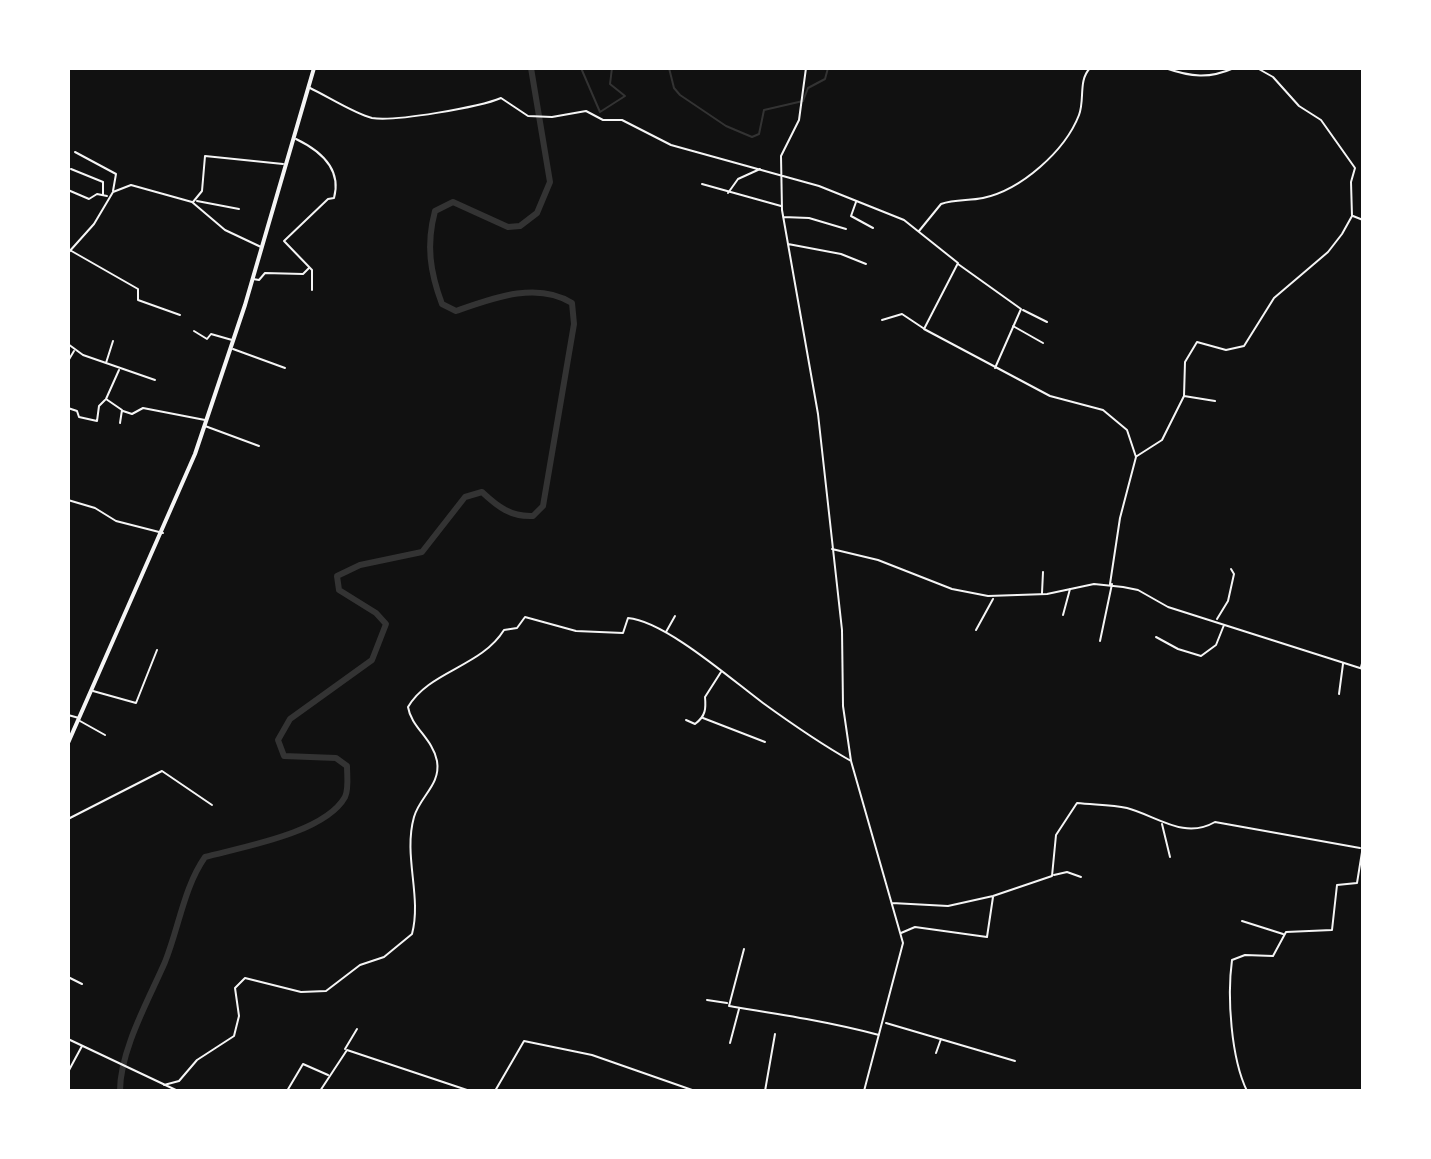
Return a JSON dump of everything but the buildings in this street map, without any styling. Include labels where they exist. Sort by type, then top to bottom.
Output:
[{"type":"main road","points":[[68,743],[163,533],[206,423],[253,279],[314,68]]},
{"type":"street","points":[[806,68],[799,120],[781,156],[779,173],[783,217],[818,414],[842,630],[843,706],[851,761],[903,952],[864,1091]]},
{"type":"street","points":[[919,231],[941,204],[1011,189],[1056,150],[1078,116],[1084,76],[1090,68]]},
{"type":"street","points":[[1165,68],[1200,77],[1234,68]]},
{"type":"street","points":[[1136,457],[1162,440],[1184,396],[1185,363],[1197,342],[1226,350],[1244,346],[1274,298],[1328,252],[1352,216],[1354,164],[1321,120],[1299,106],[1273,77],[1257,68]]},
{"type":"street","points":[[307,87],[373,118],[443,113],[486,105],[501,98],[528,116],[552,117],[573,111],[591,112],[603,120],[631,123],[671,145],[779,173],[899,218],[1021,309],[1047,322]]},
{"type":"street","points":[[292,138],[332,166],[338,179],[334,198],[328,199],[284,241],[310,268],[312,290]]},
{"type":"street","points":[[75,152],[116,174],[113,192],[94,224],[69,250],[138,289],[138,300],[180,315]]},
{"type":"street","points":[[194,201],[202,191],[205,156],[229,161],[285,164]]},
{"type":"street","points":[[71,169],[103,182],[103,195]]},
{"type":"street","points":[[728,194],[738,179],[761,169]]},
{"type":"street","points":[[702,184],[728,194],[782,207]]},
{"type":"street","points":[[113,192],[131,185],[239,209]]},
{"type":"street","points":[[68,190],[89,199],[110,196]]},
{"type":"street","points":[[194,201],[225,230],[262,247]]},
{"type":"street","points":[[856,201],[851,216],[873,228]]},
{"type":"street","points":[[1352,216],[1363,220]]},
{"type":"street","points":[[783,217],[809,218],[846,229]]},
{"type":"street","points":[[787,243],[841,254],[866,264]]},
{"type":"street","points":[[924,329],[958,263]]},
{"type":"street","points":[[253,279],[259,280],[265,273],[302,274],[310,268]]},
{"type":"street","points":[[995,369],[1021,309]]},
{"type":"street","points":[[882,320],[902,314],[911,323],[1050,396],[1103,410],[1127,430],[1136,457],[1120,518],[1100,641]]},
{"type":"street","points":[[1012,326],[1043,343]]},
{"type":"street","points":[[194,331],[207,339],[211,334],[233,340]]},
{"type":"street","points":[[106,364],[113,341]]},
{"type":"street","points":[[68,344],[74,350],[106,364],[155,380]]},
{"type":"street","points":[[230,347],[285,368]]},
{"type":"street","points":[[68,361],[74,350]]},
{"type":"street","points":[[68,408],[77,411],[79,417],[97,421],[99,406],[106,399],[119,368]]},
{"type":"street","points":[[1184,396],[1215,401]]},
{"type":"street","points":[[106,399],[132,414],[143,408],[206,423],[259,446]]},
{"type":"street","points":[[120,423],[123,411]]},
{"type":"street","points":[[68,500],[95,508],[116,521],[163,533]]},
{"type":"street","points":[[832,549],[878,560],[952,589],[994,597],[1111,584],[1138,590],[1161,604],[1362,669],[1363,660]]},
{"type":"street","points":[[1216,621],[1231,592],[1234,576],[1231,569]]},
{"type":"street","points":[[1042,594],[1043,572]]},
{"type":"street","points":[[1063,615],[1070,588]]},
{"type":"street","points":[[976,630],[994,597]]},
{"type":"street","points":[[164,1085],[179,1081],[197,1060],[232,1038],[239,1016],[235,988],[242,979],[252,977],[301,992],[326,991],[360,965],[384,957],[412,934],[415,881],[409,857],[414,817],[438,773],[430,739],[409,713],[410,704],[422,688],[486,651],[504,630],[517,628],[527,616],[574,631],[598,633],[623,633],[626,620],[632,618],[665,634],[722,671],[773,710],[851,761]]},
{"type":"street","points":[[665,634],[675,616]]},
{"type":"street","points":[[1156,637],[1178,649],[1201,656],[1216,645],[1224,623]]},
{"type":"street","points":[[92,691],[136,703],[157,650]]},
{"type":"street","points":[[1339,694],[1343,663]]},
{"type":"street","points":[[686,720],[695,724],[702,717],[707,707],[705,697],[722,671]]},
{"type":"street","points":[[68,715],[105,735]]},
{"type":"street","points":[[702,717],[765,742]]},
{"type":"street","points":[[68,819],[162,771],[212,805]]},
{"type":"street","points":[[1053,875],[1056,835],[1077,803],[1130,809],[1175,829],[1208,826],[1215,822],[1361,847],[1357,883]]},
{"type":"street","points":[[1161,822],[1170,857]]},
{"type":"street","points":[[890,903],[948,906],[993,896],[1053,875],[1067,872],[1081,877]]},
{"type":"street","points":[[1242,921],[1284,934],[1332,930],[1337,884],[1363,883]]},
{"type":"street","points":[[900,933],[915,927],[987,937],[993,896]]},
{"type":"street","points":[[1247,1091],[1236,1068],[1230,989],[1232,960],[1245,955],[1273,956],[1284,934]]},
{"type":"street","points":[[728,1003],[744,949]]},
{"type":"street","points":[[68,977],[82,984]]},
{"type":"street","points":[[707,1000],[739,1008],[777,1012],[809,1022],[881,1036]]},
{"type":"street","points":[[730,1043],[739,1008]]},
{"type":"street","points":[[884,1022],[1015,1061]]},
{"type":"street","points":[[320,1091],[357,1029]]},
{"type":"street","points":[[765,1091],[775,1034]]},
{"type":"street","points":[[936,1053],[941,1038]]},
{"type":"street","points":[[68,1039],[178,1091]]},
{"type":"street","points":[[495,1091],[524,1041],[592,1055],[695,1091]]},
{"type":"street","points":[[68,1072],[82,1045]]},
{"type":"street","points":[[345,1050],[470,1091]]},
{"type":"street","points":[[287,1091],[303,1064],[329,1075]]},
{"type":"waterway","points":[[120,1091],[130,1042],[165,962],[192,881],[205,857],[302,829],[335,810],[345,797],[347,766],[336,758],[284,756],[278,740],[290,719],[372,660],[386,624],[376,613],[339,590],[337,576],[360,565],[422,552],[465,497],[482,492],[505,510],[525,516],[533,516],[543,506],[574,324],[572,303],[558,296],[530,292],[500,297],[456,311],[442,304],[432,269],[430,247],[435,211],[453,202],[508,227],[520,226],[537,213],[550,182],[531,68]]},
{"type":"waterway","points":[[581,68],[600,112],[625,96],[610,84],[612,68]]},
{"type":"waterway","points":[[669,68],[674,88],[680,95],[726,126],[752,137],[759,134],[764,110],[803,101],[808,88],[825,79],[828,68]]}]
